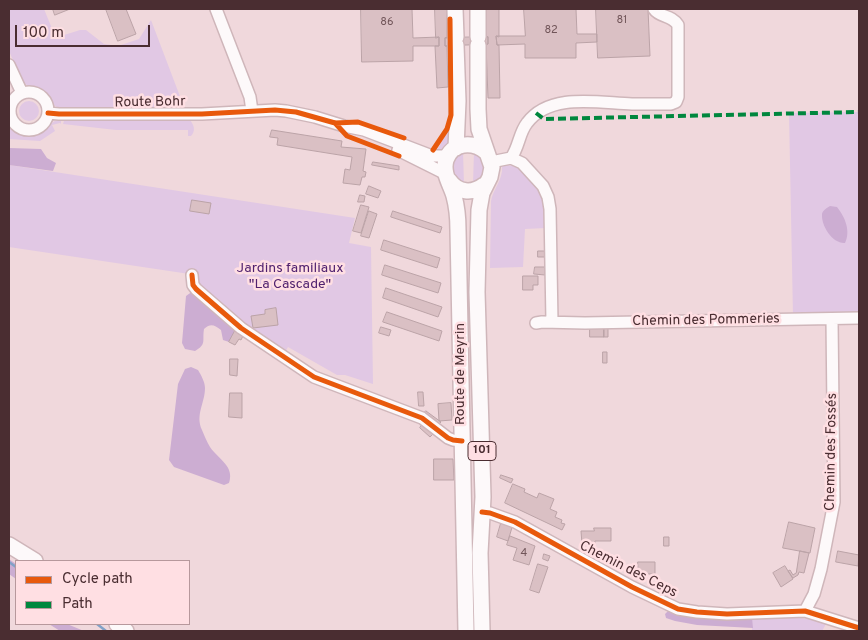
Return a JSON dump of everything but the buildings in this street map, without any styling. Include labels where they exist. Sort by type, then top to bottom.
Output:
[{"type":"main road","name":"Route de Meyrin","points":[[455,9],[458,101],[452,152],[445,165],[454,197],[458,228],[466,631]]},
{"type":"main road","points":[[478,9],[479,130],[488,157]]},
{"type":"main road","points":[[452,152],[470,144],[479,147],[488,157]]},
{"type":"main road","name":"Route de Meyrin","points":[[482,631],[480,553],[482,512],[477,292],[479,210],[484,185],[491,172],[488,157]]},
{"type":"main road","points":[[447,177],[453,186],[466,191],[475,190],[484,185]]},
{"type":"main road","points":[[9,545],[32,560]]},
{"type":"street","points":[[216,9],[250,98],[252,111]]},
{"type":"street","points":[[654,9],[660,14],[672,18],[678,25]]},
{"type":"street","points":[[511,158],[527,123],[536,113],[552,105],[563,102],[671,104],[676,102],[678,97],[677,9]]},
{"type":"street","points":[[9,64],[22,93]]},
{"type":"street","points":[[22,93],[34,93],[45,100],[48,113],[46,119],[38,128],[32,130],[20,128],[12,119],[10,107],[16,96],[22,93]]},
{"type":"street","name":"Route Bohr","points":[[48,113],[128,114],[275,110],[296,112],[344,126]]},
{"type":"street","points":[[344,126],[381,136],[432,156],[452,152]]},
{"type":"street","points":[[344,126],[361,136],[401,151],[447,177]]},
{"type":"street","points":[[488,157],[511,158],[522,163],[539,180],[546,191],[550,202],[552,322]]},
{"type":"street","points":[[192,274],[193,285],[204,296],[241,328],[299,368],[331,384],[382,401],[422,418],[448,438],[462,441]]},
{"type":"street","name":"Chemin des Fossés","points":[[804,611],[814,594],[821,569],[834,502],[832,318]]},
{"type":"street","name":"Chemin des Pommeries","points":[[536,323],[859,318]]},
{"type":"street","name":"Chemin des Ceps","points":[[482,512],[490,512],[514,522],[624,583],[678,608],[697,612],[727,614],[804,611],[859,628]]},
{"type":"green space","points":[[9,9],[44,9],[53,31],[61,36],[86,30],[104,44],[118,46],[139,39],[151,20],[184,107],[61,109],[55,106],[43,91],[28,86],[22,81],[9,51]]},
{"type":"green space","points":[[25,101],[33,101],[39,107],[39,115],[33,121],[25,121],[19,115],[19,107]]},
{"type":"green space","points":[[859,112],[859,315],[793,316],[789,113]]},
{"type":"green space","points":[[66,120],[190,120],[194,130],[191,136],[188,136],[188,130],[116,130],[63,124]]},
{"type":"green space","points":[[55,121],[61,121],[61,124],[52,125],[55,131],[40,141],[9,139],[9,126],[17,132],[32,136],[46,130]]},
{"type":"green space","points":[[452,123],[450,142],[445,148],[436,152]]},
{"type":"green space","points":[[463,152],[464,184],[453,175],[455,159]]},
{"type":"green space","points":[[474,152],[482,160],[485,168],[482,176],[473,184]]},
{"type":"green space","name":"Jardins familiaux \"La Cascade\"","points":[[9,165],[355,218],[349,243],[371,247],[373,384],[345,375],[337,375],[288,347],[284,354],[251,333],[196,285],[196,275],[9,247]]},
{"type":"green space","points":[[505,165],[518,168],[530,176],[538,187],[546,206],[546,228],[525,229],[523,267],[490,268],[491,201],[501,176],[502,167]]},
{"type":"green space","points":[[794,617],[826,624],[822,631],[752,631],[752,618]]},
{"type":"shaded area","points":[[9,148],[41,149],[47,158],[56,163],[53,171],[9,165]]},
{"type":"shaded area","points":[[830,206],[837,207],[845,220],[847,238],[845,243],[836,241],[823,224],[822,214]]},
{"type":"shaded area","points":[[193,291],[234,328],[235,331],[229,342],[223,340],[221,330],[211,325],[204,329],[201,346],[195,351],[185,349],[182,343],[186,296]]},
{"type":"shaded area","points":[[191,367],[198,370],[205,386],[200,425],[210,447],[225,463],[230,472],[229,483],[224,485],[174,467],[169,460],[178,384],[185,369]]},
{"type":"shaded area","points":[[9,559],[15,563],[15,578],[9,574]]},
{"type":"shaded area","points":[[668,611],[752,618],[753,628],[697,625],[675,621],[666,618],[665,614]]},
{"type":"shaded area","points":[[51,625],[69,625],[84,631],[60,631]]},
{"type":"waterway","points":[[9,562],[15,566]]},
{"type":"waterway","points":[[98,625],[106,631]]},
{"type":"marked path","points":[[536,113],[544,119],[859,112]]},
{"type":"cycle path","points":[[433,150],[447,129],[451,115],[450,19]]},
{"type":"cycle path","points":[[48,113],[202,114],[275,110],[296,112],[335,123],[358,122],[404,138]]},
{"type":"cycle path","points":[[335,123],[347,136],[399,156]]},
{"type":"cycle path","points":[[192,275],[193,285],[196,289],[241,328],[314,377],[422,418],[448,438],[462,441]]},
{"type":"cycle path","points":[[482,512],[515,522],[632,587],[678,609],[727,614],[805,611],[859,628]]}]
